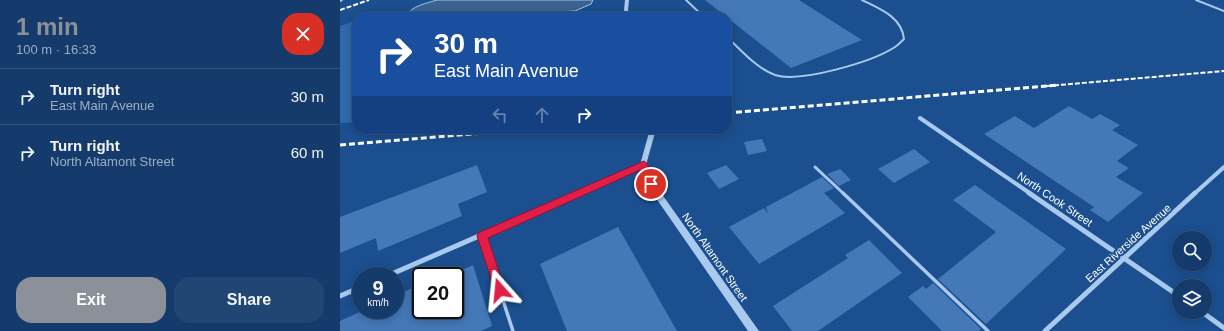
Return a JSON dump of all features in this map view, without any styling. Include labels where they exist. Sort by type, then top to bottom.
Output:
[{"type":"street","points":[[627,0],[627,12]]},
{"type":"street","name":"North Cook Street","points":[[920,118],[1172,291]]},
{"type":"street","points":[[404,269],[644,165],[652,134]]},
{"type":"street","name":"North Altamont Street","points":[[644,165],[646,176],[657,194],[754,331]]},
{"type":"street","name":"East Riverside Avenue","points":[[1045,331],[1224,167]]},
{"type":"street","points":[[340,296],[352,291]]},
{"type":"street","points":[[1212,319],[1224,328]]},
{"type":"lane","points":[[686,0],[699,12]]},
{"type":"lane","points":[[732,41],[761,67],[775,75],[790,78],[826,72],[871,57],[895,47],[904,39],[903,27],[895,19],[862,0]]},
{"type":"lane","points":[[1196,0],[1224,11]]},
{"type":"lane","points":[[815,166],[988,331]]},
{"type":"lane","points":[[482,236],[513,331]]},
{"type":"shaded area","points":[[437,0],[593,0],[591,4],[575,11],[410,12],[415,7]]},
{"type":"shaded area","points":[[352,22],[352,122],[340,123],[340,26]]},
{"type":"building","points":[[705,0],[799,0],[862,40],[791,68],[732,21],[732,12],[720,12]]},
{"type":"building","points":[[1069,106],[1092,119],[1100,114],[1120,125],[1112,130],[1138,145],[1117,161],[1129,168],[1116,177],[1143,193],[1108,222],[1090,210],[1094,207],[984,134],[1015,116],[1034,128]]},
{"type":"building","points":[[762,139],[767,151],[748,155],[744,142]]},
{"type":"building","points":[[914,149],[930,162],[894,183],[878,169]]},
{"type":"building","points":[[477,165],[487,192],[458,204],[462,216],[378,251],[376,238],[340,253],[340,217]]},
{"type":"building","points":[[726,165],[739,179],[719,189],[707,173]]},
{"type":"building","points":[[840,169],[851,180],[839,186],[827,174]]},
{"type":"building","points":[[822,177],[834,188],[824,193],[845,213],[759,264],[729,227],[764,208],[768,214],[766,207]]},
{"type":"building","points":[[975,185],[1066,249],[986,324],[938,279],[996,232],[953,200]]},
{"type":"building","points":[[618,227],[677,331],[567,331],[540,264]]},
{"type":"building","points":[[869,240],[902,273],[818,331],[792,331],[773,306],[848,258],[845,255]]},
{"type":"building","points":[[473,265],[492,326],[481,331],[340,331],[340,321],[352,316],[352,319],[404,319],[404,292],[412,288],[412,319],[464,319],[464,269]]},
{"type":"building","points":[[933,283],[981,329],[978,331],[942,331],[908,297],[923,286],[926,289]]},
{"type":"railway","points":[[340,10],[369,0]]},
{"type":"railway","points":[[1047,86],[1224,71]]},
{"type":"railway","points":[[732,113],[1059,85]]},
{"type":"railway","points":[[340,145],[471,134]]},
{"type":"route","points":[[500,290],[482,236],[644,165],[646,176],[651,184]]}]
